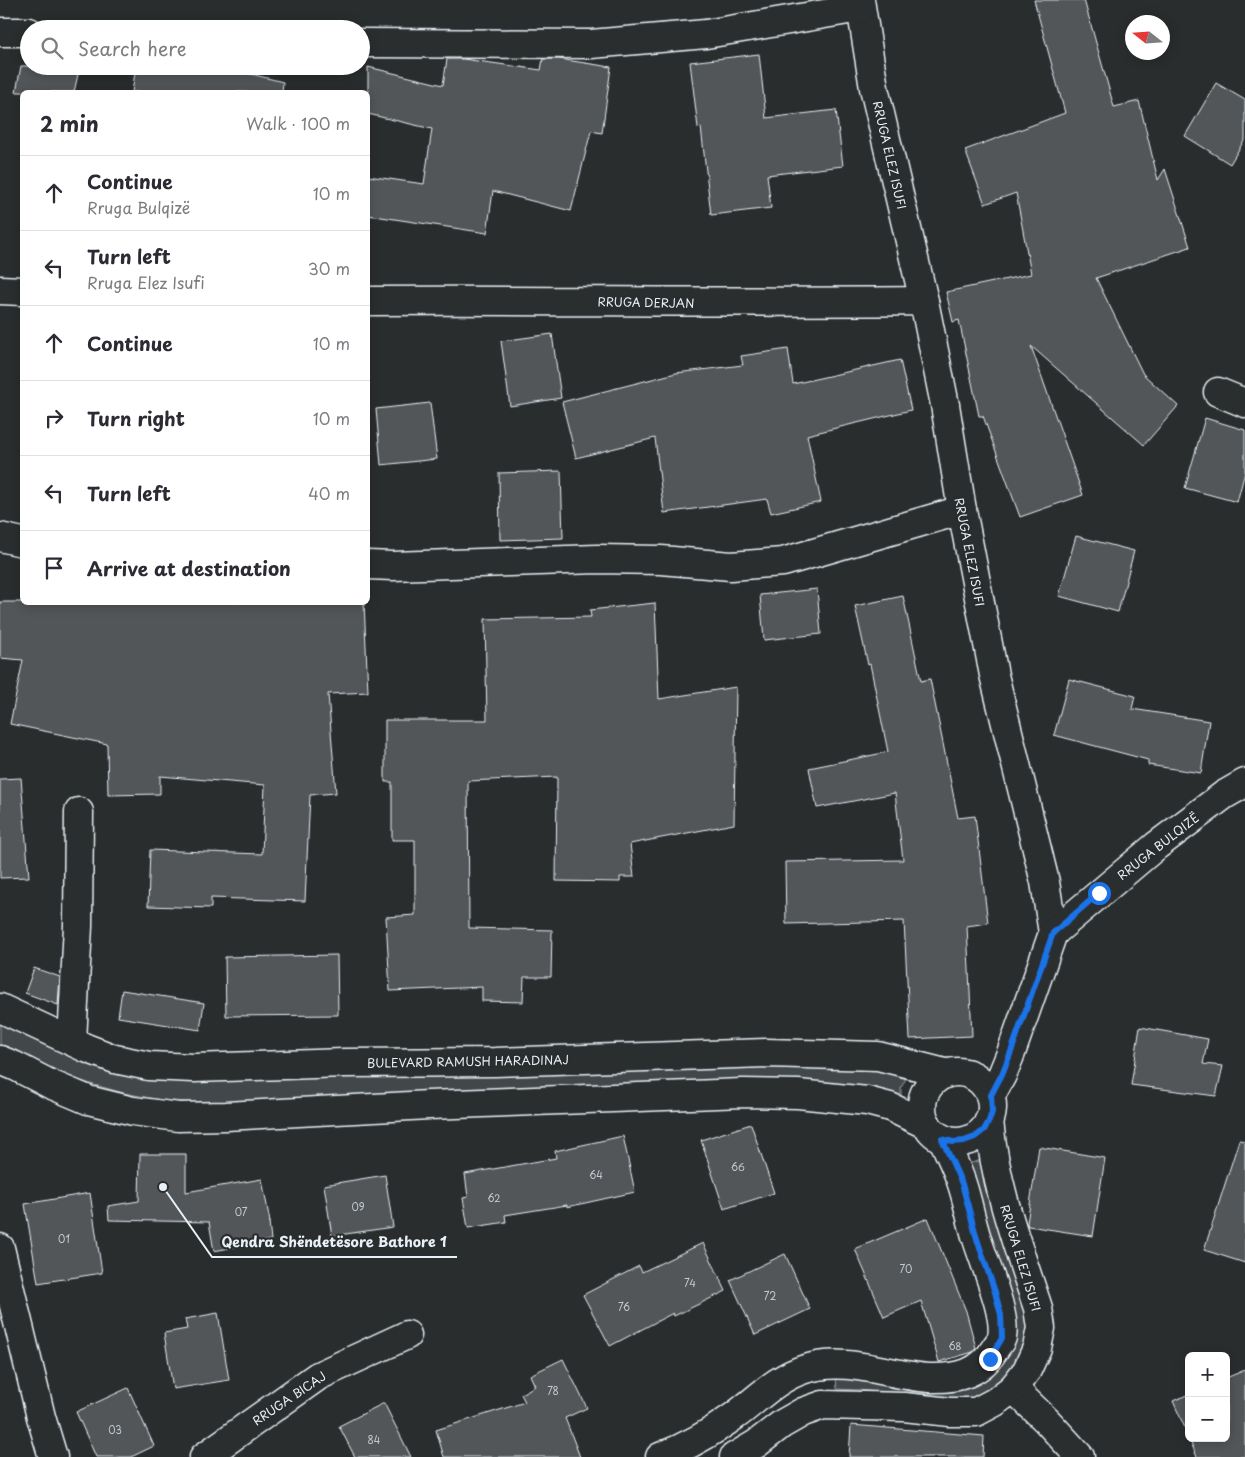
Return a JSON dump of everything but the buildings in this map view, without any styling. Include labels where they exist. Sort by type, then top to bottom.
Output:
[{"type":"street","points":[[370,43],[591,44],[706,34],[860,4]]},
{"type":"street","name":"RRUGA ELEZ ISUFI","points":[[860,4],[874,88],[924,301],[945,405],[962,510],[994,675],[1045,882],[1053,933],[1011,1052],[991,1095]]},
{"type":"street","points":[[0,32],[20,32]]},
{"type":"street","points":[[0,290],[20,291]]},
{"type":"street","name":"RRUGA DERJAN","points":[[370,301],[543,300],[742,303],[924,301]]},
{"type":"street","points":[[1218,392],[1245,403]]},
{"type":"street","points":[[370,565],[393,566],[597,559],[660,560],[731,566],[783,562],[962,510]]},
{"type":"street","points":[[0,537],[20,542]]},
{"type":"street","name":"RRUGA BULQIZË","points":[[1053,933],[1156,846],[1224,795],[1245,783]]},
{"type":"street","points":[[72,1041],[78,926],[79,812]]},
{"type":"street","name":"BULEVARD RAMUSH HARADINAJ","points":[[0,1008],[115,1059],[149,1066],[194,1068],[344,1063],[524,1061],[766,1053],[878,1056],[945,1073],[956,1071],[967,1073],[977,1077],[991,1095]]},
{"type":"street","points":[[0,1060],[88,1100],[133,1111],[178,1117],[742,1093],[798,1094],[867,1101],[890,1107],[953,1142],[975,1137],[984,1130],[992,1112],[991,1095]]},
{"type":"street","points":[[660,1457],[702,1437],[734,1417],[782,1379],[805,1369],[829,1364],[860,1366],[927,1378],[952,1378],[972,1372],[990,1359],[1002,1338],[1001,1315],[995,1292],[977,1239],[962,1184],[935,1132],[923,1116],[922,1105],[924,1095],[936,1078],[945,1073]]},
{"type":"street","name":"RRUGA ELEZ ISUFI","points":[[989,1121],[993,1157],[1001,1191],[1038,1308],[1041,1328],[1037,1348],[1027,1370],[1013,1388]]},
{"type":"street","points":[[0,1248],[41,1417],[53,1457]]},
{"type":"street","name":"RRUGA BICAJ","points":[[204,1457],[318,1376],[406,1335]]},
{"type":"street","points":[[734,1457],[756,1444],[782,1424],[803,1412],[823,1405],[904,1407],[950,1412],[976,1412],[995,1402],[1013,1388],[1080,1457]]},
{"type":"shaded area","points":[[0,1023],[99,1063],[763,1065],[875,1069],[906,1078],[901,1088],[901,1097],[872,1087],[834,1085],[199,1103],[161,1100],[124,1093],[63,1075],[0,1046]]},
{"type":"shaded area","points":[[981,1160],[1029,1312],[1028,1348],[998,1391],[967,1402],[837,1389],[836,1378],[958,1390],[987,1379],[1002,1364],[1013,1345],[995,1256],[968,1164]]},
{"type":"place","name":"Qendra Shëndetësore Bathore 1","points":[[163,1187]]},
{"type":"route","points":[[990,1359],[1002,1338],[1001,1315],[962,1184],[942,1139],[953,1142],[964,1141],[975,1137],[984,1130],[992,1112],[991,1095],[1011,1052],[1053,933],[1099,893]]}]
